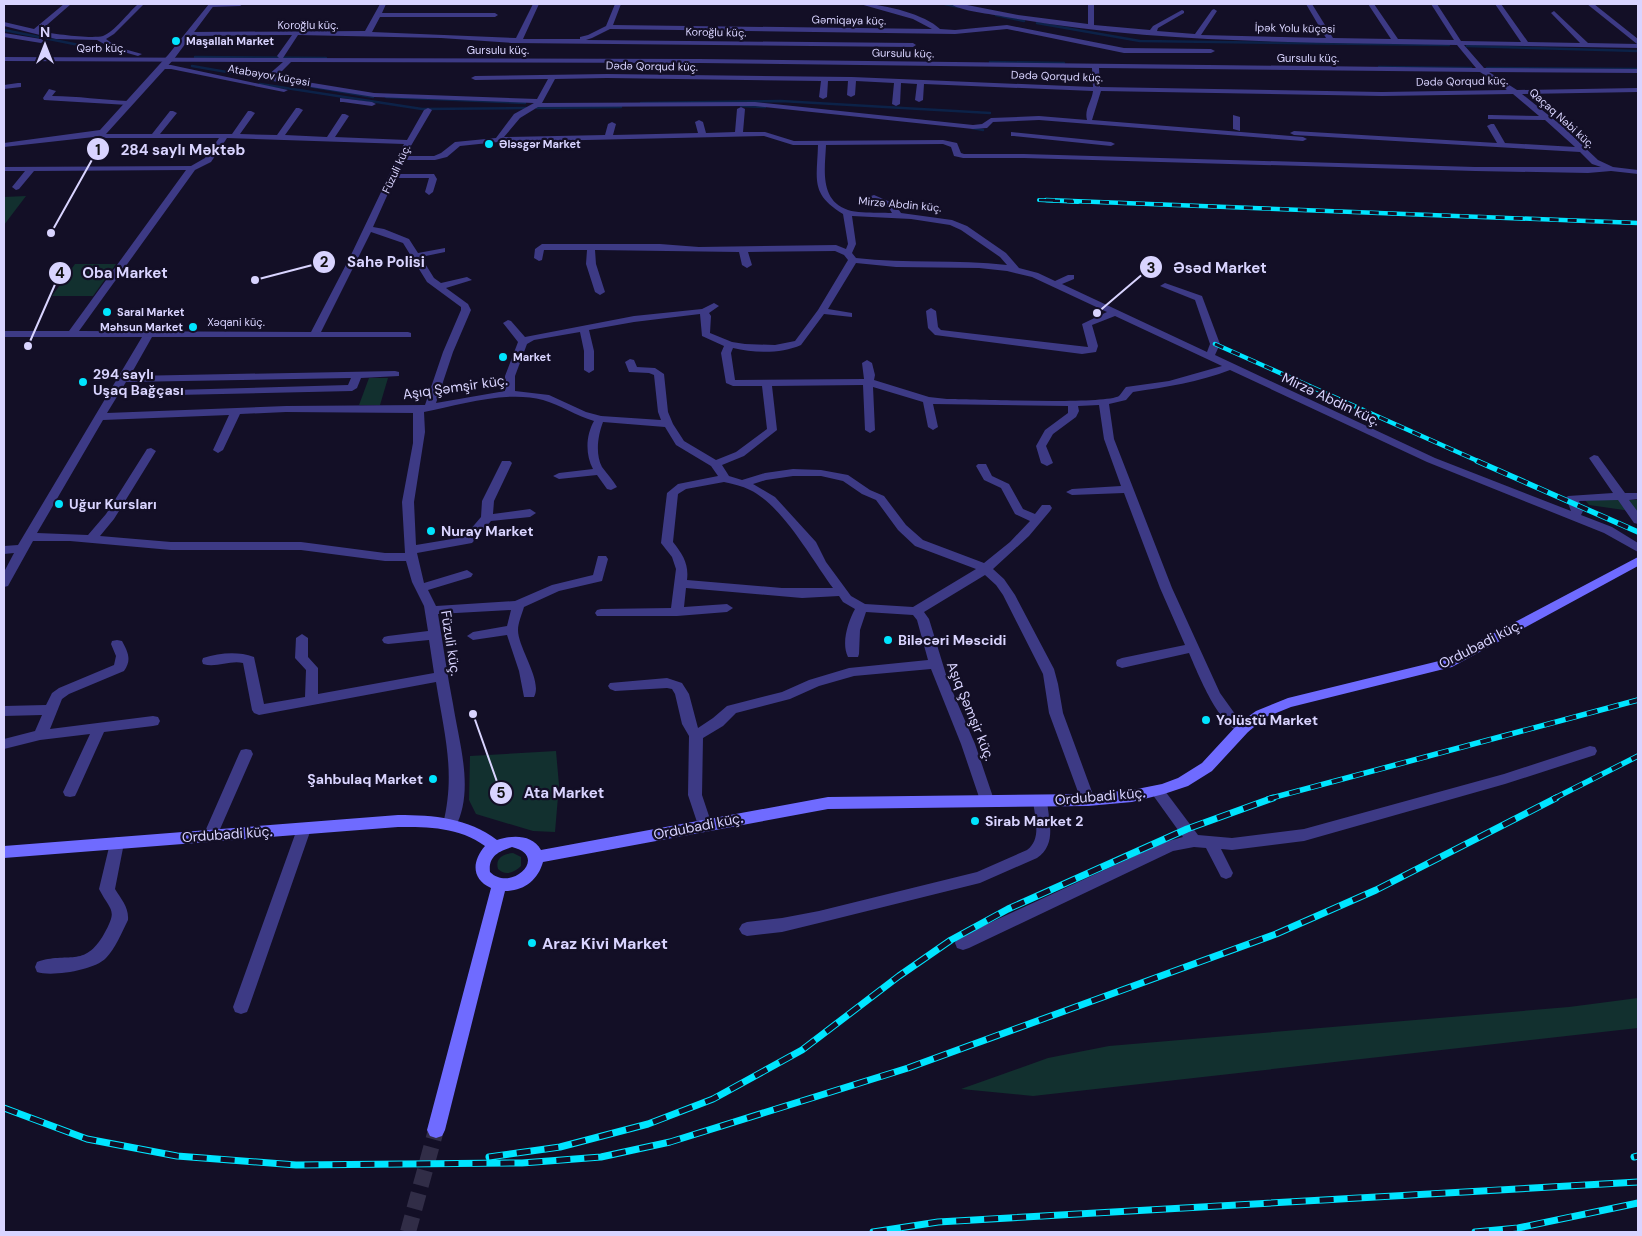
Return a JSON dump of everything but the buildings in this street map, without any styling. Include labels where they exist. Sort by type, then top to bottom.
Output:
[{"type":"main road","name":"Ordubadi küç.","points":[[536,856],[828,803],[1088,800],[1132,796],[1157,791],[1183,782],[1207,767],[1243,728],[1261,714],[1288,703],[1447,664],[1638,561]]},
{"type":"main road","name":"Ordubadi küç.","points":[[4,852],[398,821],[450,824],[482,835],[495,846]]},
{"type":"main road","points":[[521,842],[534,850],[536,856],[533,872],[518,883],[499,885],[490,882],[484,876],[483,860],[495,846],[503,843],[521,842]]},
{"type":"main road","points":[[436,1130],[499,885]]},
{"type":"street","points":[[35,32],[68,4]]},
{"type":"street","points":[[4,24],[56,37],[102,39],[112,33],[141,4]]},
{"type":"street","points":[[99,134],[162,67],[212,5],[240,4]]},
{"type":"street","points":[[368,33],[382,4]]},
{"type":"street","points":[[519,40],[536,4]]},
{"type":"street","points":[[609,27],[618,4]]},
{"type":"street","points":[[863,4],[920,19],[933,25],[938,31]]},
{"type":"street","name":"İpək Yolu küçəsi","points":[[954,4],[1042,20],[1141,32],[1228,38],[1638,46]]},
{"type":"street","points":[[1091,4],[1091,26]]},
{"type":"street","points":[[1309,4],[1332,40]]},
{"type":"street","points":[[1371,4],[1396,40]]},
{"type":"street","name":"Qaçaq Nəbi küç.","points":[[1434,4],[1458,42],[1480,68],[1514,91],[1599,165],[1611,169],[1638,172]]},
{"type":"street","points":[[1498,4],[1525,43]]},
{"type":"street","points":[[1590,4],[1638,42]]},
{"type":"street","points":[[1197,36],[1214,11]]},
{"type":"street","points":[[377,15],[448,12],[495,15]]},
{"type":"street","points":[[1153,32],[1155,27],[1182,12]]},
{"type":"street","points":[[1554,13],[1585,44]]},
{"type":"street","points":[[696,27],[698,17]]},
{"type":"street","points":[[1042,20],[1028,26],[1077,38]]},
{"type":"street","name":"Gəmiqaya küç.","points":[[556,41],[587,38],[609,27],[938,31],[957,33],[988,26],[1009,28],[1099,47],[1140,51],[1211,51]]},
{"type":"street","points":[[1141,32],[1134,41],[1140,51],[1143,62]]},
{"type":"street","name":"Koroğlu küç.","points":[[188,36],[368,33],[495,37],[519,40]]},
{"type":"street","points":[[934,39],[957,33]]},
{"type":"street","points":[[4,35],[55,44]]},
{"type":"street","name":"Koroğlu küç.","points":[[188,36],[913,45]]},
{"type":"street","points":[[281,56],[295,36]]},
{"type":"street","points":[[102,39],[110,46],[124,51],[169,58]]},
{"type":"street","points":[[531,62],[544,41]]},
{"type":"street","name":"Qərb küç.","points":[[4,59],[169,58]]},
{"type":"street","name":"Gursulu küç.","points":[[169,58],[288,61],[699,61],[1095,66],[1183,78],[1480,68],[1638,71]]},
{"type":"street","points":[[993,60],[1480,68]]},
{"type":"street","points":[[288,61],[270,78],[359,93],[538,103],[755,104],[973,127],[984,126],[989,121],[994,120],[1039,118],[1111,144]]},
{"type":"street","points":[[432,70],[438,61]]},
{"type":"street","points":[[512,78],[519,62]]},
{"type":"street","points":[[1090,118],[1090,110],[1096,99],[1098,89],[1095,66]]},
{"type":"street","name":"Atabəyov küçəsi","points":[[162,67],[176,68],[290,91]]},
{"type":"street","name":"Dədə Qorqud küç.","points":[[476,78],[852,79],[1098,89],[1183,78],[1382,94],[1638,90]]},
{"type":"street","points":[[498,140],[517,116],[538,103],[552,78]]},
{"type":"street","points":[[768,88],[771,79]]},
{"type":"street","points":[[823,97],[825,79]]},
{"type":"street","points":[[851,95],[852,79]]},
{"type":"street","points":[[896,104],[898,81]]},
{"type":"street","points":[[919,100],[921,82]]},
{"type":"street","points":[[4,87],[18,85]]},
{"type":"street","points":[[448,98],[454,88]]},
{"type":"street","points":[[52,91],[47,98],[128,103]]},
{"type":"street","points":[[335,98],[372,104]]},
{"type":"street","points":[[739,135],[741,109]]},
{"type":"street","points":[[278,139],[298,110]]},
{"type":"street","name":"Füzuli küç.","points":[[315,334],[368,229],[400,158],[428,110]]},
{"type":"street","points":[[154,136],[173,113]]},
{"type":"street","points":[[234,136],[251,113]]},
{"type":"street","points":[[1037,114],[1066,127],[1090,118],[1581,150]]},
{"type":"street","points":[[329,140],[345,116]]},
{"type":"street","points":[[1236,117],[1237,129]]},
{"type":"street","points":[[1491,117],[1547,118]]},
{"type":"street","points":[[699,122],[703,136]]},
{"type":"street","points":[[608,137],[612,124]]},
{"type":"street","points":[[1491,126],[1503,146]]},
{"type":"street","points":[[1014,134],[1066,127],[1264,139],[1303,139]]},
{"type":"street","points":[[777,136],[786,129]]},
{"type":"street","points":[[4,145],[99,134],[409,142]]},
{"type":"street","points":[[400,158],[434,158],[444,155],[458,144],[498,140],[765,134],[777,136],[793,143],[836,141],[943,142],[954,145],[960,155],[968,156],[1588,171],[1611,169]]},
{"type":"street","points":[[4,169],[192,168],[208,160],[224,136]]},
{"type":"street","name":"Mirzə Abdin küç.","points":[[822,143],[821,166],[825,194],[833,204],[847,213],[898,215],[944,221],[958,225],[1003,255],[1015,269]]},
{"type":"street","points":[[1344,156],[1349,166]]},
{"type":"street","points":[[72,334],[192,168]]},
{"type":"street","points":[[16,188],[32,169]]},
{"type":"street","points":[[393,176],[431,176],[433,179],[429,192]]},
{"type":"street","points":[[874,198],[892,206],[898,215]]},
{"type":"street","points":[[703,312],[706,316],[705,334],[728,345],[778,348],[793,346],[798,343],[822,311],[850,256],[852,244],[847,213]]},
{"type":"street","name":"Füzuli küç.","points":[[368,229],[381,231],[405,240],[427,276],[438,287],[462,304],[466,310],[424,408],[420,422],[408,502],[412,554],[416,577],[426,595],[431,610],[457,757],[457,794],[450,824]]},
{"type":"street","name":"Mirzə Abdin küç.","points":[[539,258],[539,249],[542,247],[678,249],[836,248],[850,256],[911,265],[989,265],[1015,269],[1055,284],[1431,460],[1608,530],[1638,548]]},
{"type":"street","points":[[591,247],[591,264],[600,292]]},
{"type":"street","points":[[742,248],[747,265]]},
{"type":"street","points":[[674,260],[678,249]]},
{"type":"street","points":[[415,256],[442,250]]},
{"type":"street","points":[[1055,284],[1071,277]]},
{"type":"street","points":[[438,287],[467,280]]},
{"type":"street","points":[[1165,286],[1194,296],[1201,302],[1215,344],[1209,356]]},
{"type":"street","points":[[510,394],[510,376],[523,342],[531,338],[671,314],[703,312],[714,306]]},
{"type":"street","points":[[822,311],[849,315]]},
{"type":"street","points":[[931,311],[933,328],[938,333],[1082,351],[1092,350],[1093,346],[1087,324],[1114,313]]},
{"type":"street","points":[[508,323],[523,342]]},
{"type":"street","points":[[584,328],[589,370]]},
{"type":"street","name":"Xəqani küç.","points":[[4,334],[408,335]]},
{"type":"street","points":[[4,583],[99,417],[146,340],[147,335]]},
{"type":"street","points":[[728,345],[726,354],[730,381],[740,385],[869,382],[928,400],[947,402],[1104,402],[1122,398],[1130,389],[1182,381],[1229,367]]},
{"type":"street","points":[[630,362],[633,370],[652,370],[659,374],[664,412],[668,424],[680,443],[715,464],[725,478]]},
{"type":"street","points":[[867,363],[870,375],[867,392],[870,430]]},
{"type":"street","points":[[177,392],[352,388],[357,374]]},
{"type":"street","points":[[122,379],[394,374]]},
{"type":"street","points":[[715,464],[740,454],[772,430],[767,384]]},
{"type":"street","name":"Aşıq Şəmşir küç.","points":[[99,417],[307,409],[424,408],[510,394],[545,397],[600,419],[668,424]]},
{"type":"street","points":[[928,400],[933,427]]},
{"type":"street","points":[[1104,402],[1109,439],[1166,588],[1214,695],[1230,717],[1243,728]]},
{"type":"street","points":[[1047,463],[1041,446],[1049,432],[1072,415],[1074,411],[1072,403]]},
{"type":"street","points":[[218,450],[236,411]]},
{"type":"street","points":[[600,419],[595,429],[593,453],[600,470],[611,487]]},
{"type":"street","points":[[91,539],[110,516],[150,450]]},
{"type":"street","points":[[1594,458],[1638,520]]},
{"type":"street","points":[[30,537],[91,539],[171,546],[301,546],[385,557],[412,554],[468,540],[487,518],[488,501],[506,463]]},
{"type":"street","points":[[982,466],[988,478],[1005,486],[1019,511],[1037,520]]},
{"type":"street","points":[[559,476],[600,470]]},
{"type":"street","points":[[743,484],[756,478],[795,473],[825,474],[846,478],[863,490],[877,496],[911,539],[922,545],[962,558],[984,568],[996,577],[1009,596],[1048,671],[1053,686],[1053,705],[1088,800]]},
{"type":"street","points":[[677,612],[682,569],[678,556],[667,543],[673,493],[682,486],[725,478],[755,488],[771,499],[812,545],[821,563],[842,592],[855,605],[862,608],[916,612],[927,602],[948,593],[1016,545],[1046,508]]},
{"type":"street","points":[[1072,492],[1127,490]]},
{"type":"street","points":[[1575,517],[1577,511],[1572,498],[1638,496]]},
{"type":"street","points":[[487,518],[530,513]]},
{"type":"street","points":[[4,550],[23,549]]},
{"type":"street","points":[[431,610],[518,605],[556,588],[594,579],[599,574],[602,559]]},
{"type":"street","points":[[421,588],[467,574]]},
{"type":"street","points":[[680,584],[717,585],[810,594],[842,592]]},
{"type":"street","points":[[518,605],[512,630],[515,644],[526,670],[529,694]]},
{"type":"street","points":[[601,613],[677,612],[728,608]]},
{"type":"street","points":[[853,654],[852,630],[862,608]]},
{"type":"street","name":"Aşıq Şəmşir küç.","points":[[916,612],[923,620],[936,664],[975,760],[987,800]]},
{"type":"street","points":[[473,636],[512,630]]},
{"type":"street","points":[[388,640],[435,635]]},
{"type":"street","points":[[302,638],[302,658],[312,668],[313,675],[311,701]]},
{"type":"street","points":[[40,735],[57,696],[64,691],[119,668],[123,664],[124,659],[117,644]]},
{"type":"street","points":[[1122,663],[1193,648]]},
{"type":"street","points":[[208,661],[233,658],[249,660],[259,710],[442,676]]},
{"type":"street","points":[[696,736],[718,722],[732,709],[785,696],[814,682],[854,671],[936,664]]},
{"type":"street","points":[[615,686],[667,683],[677,686],[682,694],[689,724],[696,736],[694,783],[697,803],[704,825]]},
{"type":"street","points":[[4,711],[51,710]]},
{"type":"street","points":[[4,744],[40,735],[153,721]]},
{"type":"street","points":[[70,792],[99,728]]},
{"type":"street","points":[[963,943],[1170,846],[1194,842],[1232,844],[1313,833],[1505,778],[1590,751]]},
{"type":"street","points":[[210,836],[246,754]]},
{"type":"street","points":[[1157,791],[1194,842]]},
{"type":"street","points":[[747,929],[782,925],[819,917],[980,877],[1006,866],[1032,854],[1043,844],[1040,800]]},
{"type":"street","points":[[241,1007],[304,829]]},
{"type":"street","points":[[43,967],[86,962],[102,952],[120,920],[121,914],[121,908],[106,889],[117,843]]},
{"type":"street","points":[[1211,843],[1226,873]]},
{"type":"green space","points":[[26,196],[4,225],[4,197]]},
{"type":"green space","points":[[75,264],[116,264],[93,296],[52,296]]},
{"type":"green space","points":[[369,378],[388,378],[380,405],[359,405]]},
{"type":"green space","points":[[1585,500],[1638,500],[1638,512],[1589,505]]},
{"type":"green space","points":[[556,751],[559,785],[555,832],[533,831],[476,814],[469,800],[470,756]]},
{"type":"green space","points":[[513,853],[521,857],[521,866],[509,873],[498,869],[499,859],[506,854]]},
{"type":"green space","points":[[1638,998],[1638,1028],[1033,1096],[961,1089],[1048,1058],[1109,1046],[1569,1007]]},
{"type":"waterway","points":[[945,4],[959,7]]},
{"type":"waterway","points":[[996,15],[1024,21]]},
{"type":"waterway","points":[[1037,23],[1140,41],[1449,45]]},
{"type":"waterway","points":[[4,30],[114,52]]},
{"type":"waterway","points":[[1467,46],[1638,51]]},
{"type":"waterway","points":[[195,57],[326,58]]},
{"type":"waterway","points":[[990,62],[1064,63]]},
{"type":"waterway","points":[[192,66],[373,97]]},
{"type":"waterway","points":[[1379,67],[1471,68]]},
{"type":"waterway","points":[[1487,68],[1638,69]]},
{"type":"waterway","points":[[260,84],[422,109],[526,108]]},
{"type":"waterway","points":[[386,97],[525,103]]},
{"type":"waterway","points":[[641,103],[781,101],[990,113]]},
{"type":"waterway","points":[[741,106],[765,107]]},
{"type":"waterway","points":[[537,108],[621,107]]},
{"type":"waterway","points":[[972,128],[983,130]]},
{"type":"tunnel","points":[[408,1232],[436,1130]]},
{"type":"railway","points":[[1039,200],[1078,202]]},
{"type":"railway","points":[[1046,200],[1638,223]]},
{"type":"railway","points":[[1215,344],[1480,462]]},
{"type":"railway","points":[[1477,461],[1638,532]]},
{"type":"railway","points":[[1268,799],[1638,700]]},
{"type":"railway","points":[[1553,799],[1638,756]]},
{"type":"railway","points":[[489,1157],[560,1147],[648,1124],[713,1099],[802,1050],[899,976],[951,940],[1008,909],[1187,829],[1273,798]]},
{"type":"railway","points":[[4,1108],[87,1139],[177,1156],[296,1165],[522,1163],[601,1157],[670,1142],[908,1068],[1276,934],[1376,890],[1556,798]]},
{"type":"railway","points":[[1634,1157],[1638,1156]]},
{"type":"railway","points":[[873,1232],[938,1222],[1638,1182]]},
{"type":"railway","points":[[1475,1232],[1518,1228],[1638,1203]]},
{"type":"place","name":"Maşallah Market","points":[[176,41]]},
{"type":"place","name":"Ələsgər Market","points":[[489,144]]},
{"type":"place","name":"284 saylı Məktəb","points":[[51,233]]},
{"type":"place","name":"Sahə Polisi","points":[[255,280]]},
{"type":"place","name":"Saral Market","points":[[107,312]]},
{"type":"place","name":"Əsəd Market","points":[[1097,313]]},
{"type":"place","name":"Məhsun Market","points":[[193,327]]},
{"type":"place","name":"Oba Market","points":[[28,346]]},
{"type":"place","name":"Market","points":[[503,357]]},
{"type":"place","name":"294 saylı Uşaq Bağçası","points":[[83,382]]},
{"type":"place","name":"Uğur Kursları","points":[[59,504]]},
{"type":"place","name":"Nuray Market","points":[[431,531]]},
{"type":"place","name":"Biləcəri Məscidi","points":[[888,640]]},
{"type":"place","name":"Ata Market","points":[[473,714]]},
{"type":"place","name":"Yolüstü Market","points":[[1206,720]]},
{"type":"place","name":"Şahbulaq Market","points":[[433,779]]},
{"type":"place","name":"Sirab Market 2","points":[[975,821]]},
{"type":"place","name":"Araz Kivi Market","points":[[532,943]]}]
